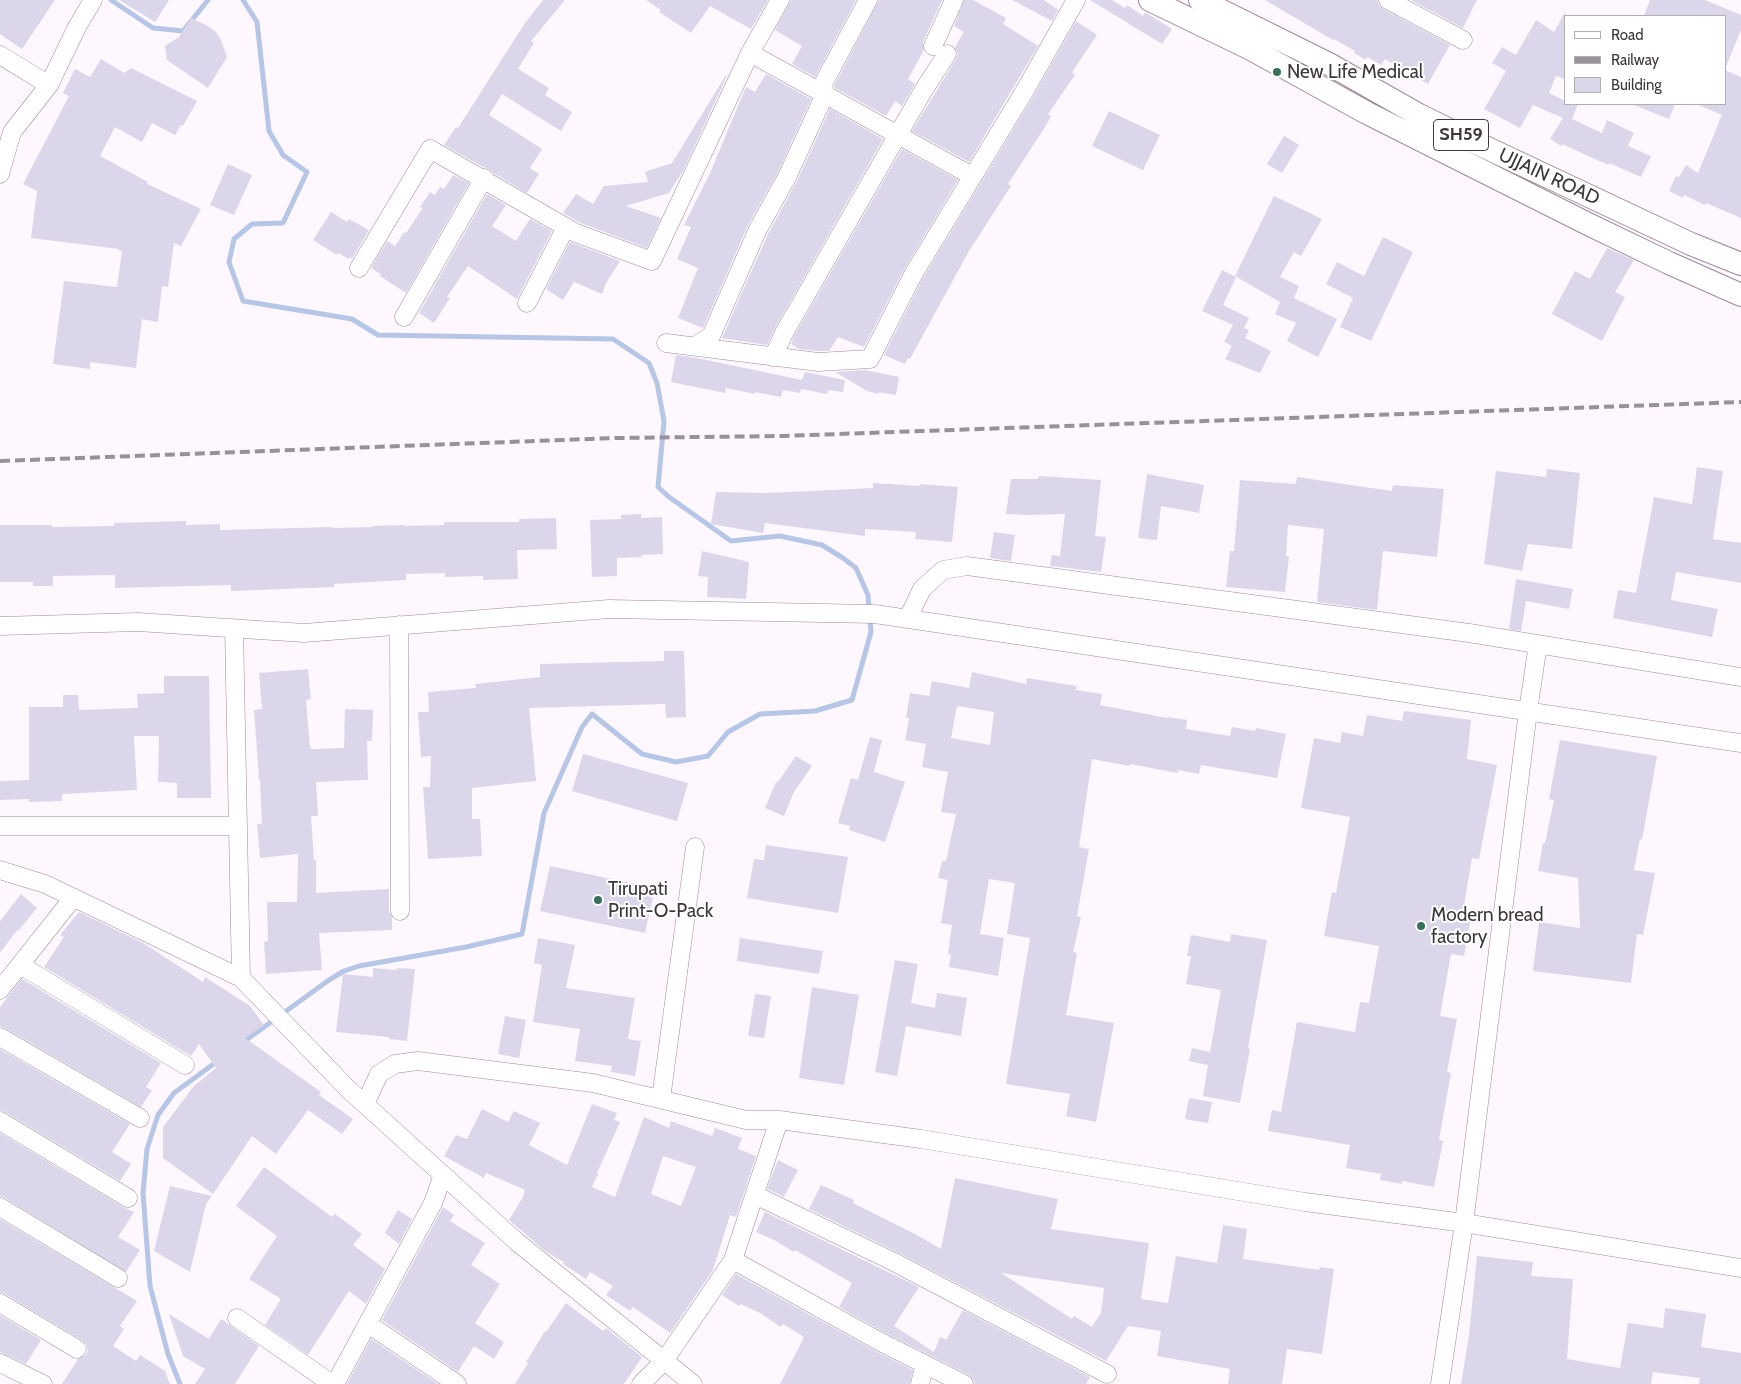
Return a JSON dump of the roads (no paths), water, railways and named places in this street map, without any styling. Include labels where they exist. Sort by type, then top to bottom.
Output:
[{"type":"main road","name":"SH59","points":[[1150,0],[1251,49],[1367,113],[1588,224],[1669,263],[1741,294]]},
{"type":"main road","name":"UJJAIN ROAD","points":[[1200,0],[1329,64],[1419,115],[1691,244],[1741,264]]},
{"type":"main road","points":[[1318,86],[1329,64]]},
{"type":"street","points":[[359,268],[430,148],[576,233],[652,261],[750,53],[780,0]]},
{"type":"street","points":[[695,346],[711,336],[758,229],[787,177],[825,94],[823,84],[868,0]]},
{"type":"street","points":[[773,357],[784,334],[923,91],[940,50],[954,0]]},
{"type":"street","points":[[666,343],[818,362],[870,359],[914,273],[1024,92],[1076,0]]},
{"type":"street","points":[[1388,0],[1463,40]]},
{"type":"street","points":[[0,174],[12,132],[49,85],[77,27],[90,5]]},
{"type":"street","points":[[750,53],[972,176]]},
{"type":"street","points":[[0,55],[49,85]]},
{"type":"street","points":[[404,317],[484,178]]},
{"type":"street","points":[[527,303],[566,226]]},
{"type":"street","points":[[908,618],[922,589],[943,570],[967,566],[1459,631],[1741,677]]},
{"type":"street","points":[[0,626],[138,622],[304,633],[609,609],[875,614],[1741,744]]},
{"type":"street","points":[[399,625],[400,911]]},
{"type":"street","points":[[234,628],[241,978]]},
{"type":"street","points":[[1440,1384],[1464,1223],[1538,644]]},
{"type":"street","points":[[0,826],[237,826]]},
{"type":"street","points":[[661,1099],[695,847]]},
{"type":"street","points":[[0,870],[45,884],[241,978],[348,1089],[517,1242],[693,1384]]},
{"type":"street","points":[[0,990],[73,898]]},
{"type":"street","points":[[20,965],[185,1065]]},
{"type":"street","points":[[0,1037],[140,1118]]},
{"type":"street","points":[[364,1104],[379,1074],[395,1064],[418,1061],[593,1082],[746,1120],[779,1120],[921,1139],[1305,1202],[1464,1223],[1741,1268]]},
{"type":"street","points":[[641,1384],[664,1361],[733,1260],[779,1120]]},
{"type":"street","points":[[0,1121],[128,1198]]},
{"type":"street","points":[[237,1318],[334,1384],[432,1203],[443,1175]]},
{"type":"street","points":[[755,1195],[894,1262],[1107,1374]]},
{"type":"street","points":[[0,1207],[118,1278]]},
{"type":"street","points":[[733,1260],[875,1339],[964,1384]]},
{"type":"street","points":[[0,1303],[77,1349]]},
{"type":"street","points":[[368,1324],[457,1384]]},
{"type":"street","points":[[0,1363],[43,1384]]},
{"type":"street","points":[[920,1384],[925,1364]]},
{"type":"waterway","points":[[111,0],[153,28],[183,31],[208,0]]},
{"type":"waterway","points":[[243,0],[257,22],[269,131],[283,155],[307,172],[283,223],[252,224],[234,239],[229,262],[243,301],[352,319],[378,335],[613,339],[649,363],[657,383],[664,421],[658,487],[731,541],[780,536],[822,545],[856,568],[868,595],[869,610]]},
{"type":"waterway","points":[[242,1043],[344,971],[359,966],[466,947],[522,934],[544,813],[582,727],[592,714],[642,754],[676,762],[708,756],[728,732],[760,714],[815,711],[852,700],[871,632],[870,618]]},
{"type":"waterway","points":[[180,1384],[168,1354],[150,1286],[143,1193],[147,1149],[158,1115],[174,1093],[219,1060]]},
{"type":"railway","points":[[0,461],[615,438],[782,436],[1741,402]]},
{"type":"place","name":"New Life Medical","points":[[1277,72]]},
{"type":"place","name":"Tirupati Print-O-Pack","points":[[598,900]]},
{"type":"place","name":"Modern bread factory","points":[[1421,926]]}]
